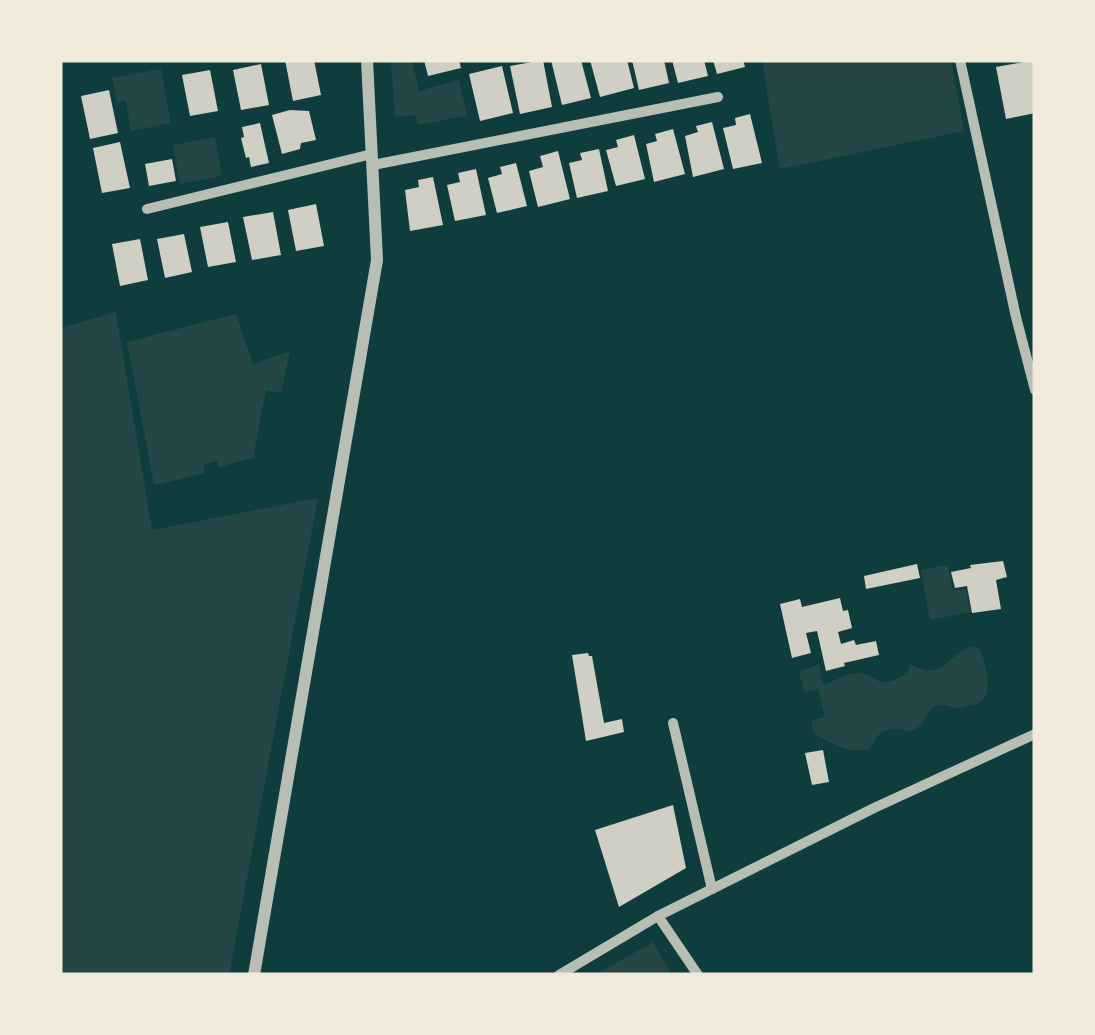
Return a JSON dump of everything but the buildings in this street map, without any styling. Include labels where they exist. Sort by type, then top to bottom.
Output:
[{"type":"street","points":[[254,975],[377,260],[367,60]]},
{"type":"street","points":[[960,60],[1035,390]]},
{"type":"street","points":[[147,209],[372,159],[718,97]]},
{"type":"street","points":[[673,724],[712,889]]},
{"type":"street","points":[[559,975],[658,916],[874,808],[1035,734]]},
{"type":"street","points":[[658,916],[698,975]]},
{"type":"shaded area","points":[[391,60],[412,60],[419,91],[459,80],[467,116],[418,125],[416,115],[395,117]]},
{"type":"shaded area","points":[[762,60],[951,60],[964,131],[780,169]]},
{"type":"shaded area","points":[[161,69],[171,123],[131,131],[126,101],[117,102],[112,78]]},
{"type":"shaded area","points":[[215,137],[222,176],[180,184],[173,145]]},
{"type":"shaded area","points":[[116,312],[152,530],[318,498],[229,975],[60,975],[60,328]]},
{"type":"shaded area","points":[[236,314],[253,364],[290,351],[281,393],[266,390],[253,458],[219,467],[217,461],[203,465],[205,473],[154,485],[127,342]]},
{"type":"shaded area","points":[[948,565],[953,591],[966,589],[970,612],[930,620],[921,570]]},
{"type":"shaded area","points":[[973,646],[981,650],[987,678],[987,692],[979,703],[958,708],[936,706],[915,729],[884,731],[870,749],[841,748],[815,734],[811,721],[825,717],[818,689],[804,692],[799,672],[819,664],[823,685],[858,673],[880,682],[892,681],[907,674],[911,664],[922,670],[938,669]]},
{"type":"shaded area","points":[[653,942],[672,975],[597,974]]}]
